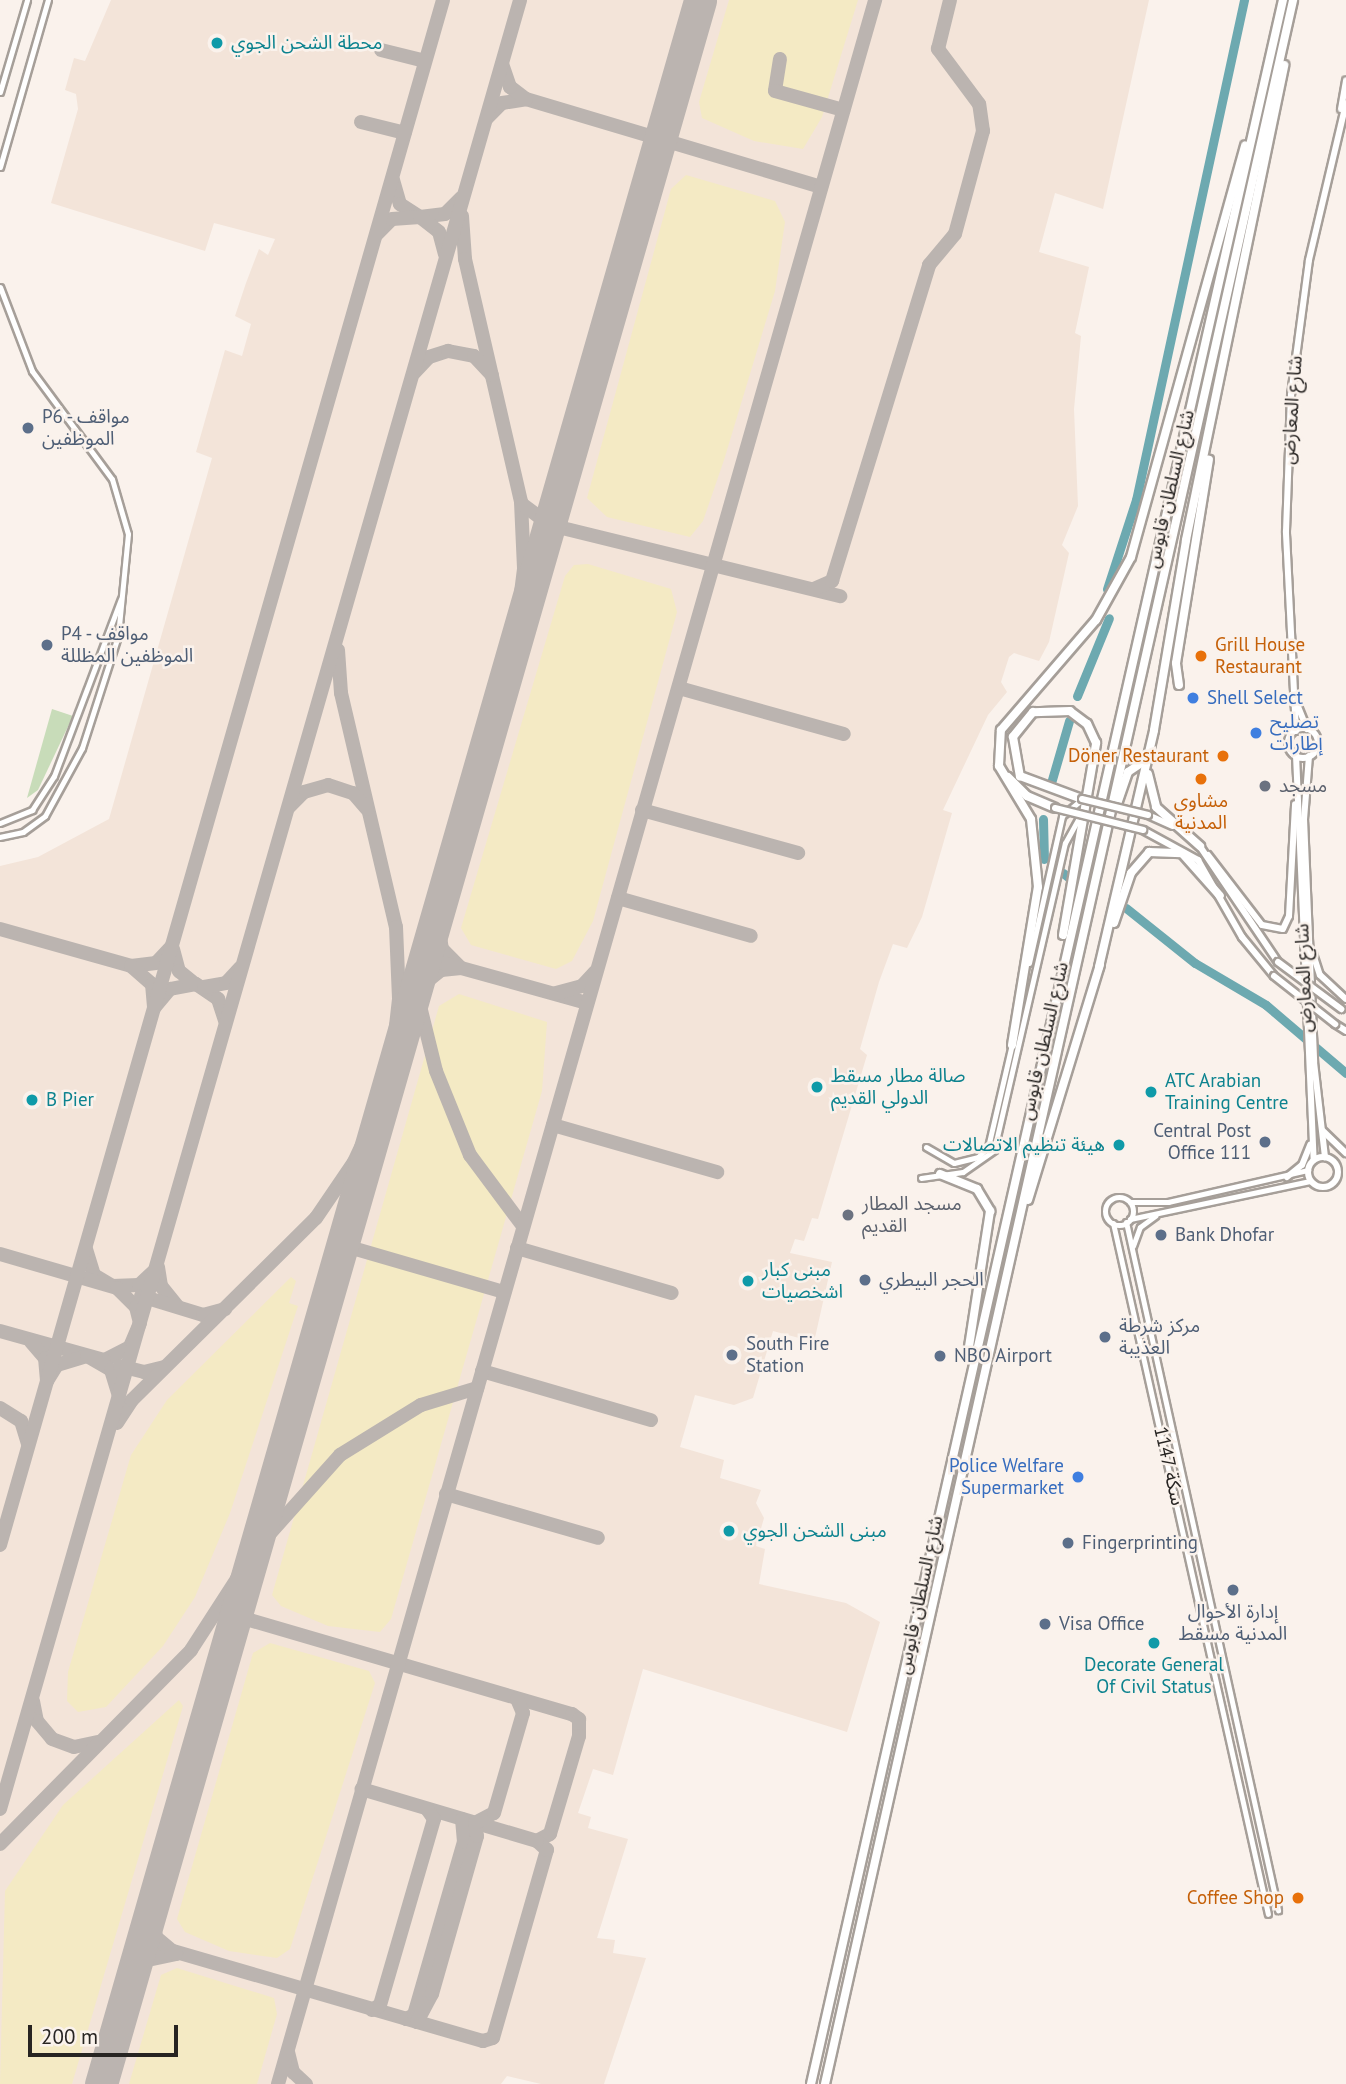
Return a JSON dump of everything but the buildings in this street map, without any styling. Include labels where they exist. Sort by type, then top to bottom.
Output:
[{"type":"highway","name":"شارع السلطان قابوس","points":[[811,2084],[966,1381],[1283,0]]},
{"type":"highway","name":"شارع السلطان قابوس","points":[[825,2084],[1295,0]]},
{"type":"highway","points":[[1179,685],[1178,642],[1222,382],[1295,0]]},
{"type":"highway","points":[[1012,1045],[1021,1011],[1038,887],[1031,819],[999,766],[1005,719],[1096,621],[1131,557],[1264,82]]},
{"type":"highway","points":[[1200,846],[1156,807],[1147,782],[1172,613],[1222,382]]},
{"type":"highway","points":[[1054,996],[1096,750],[1082,718],[1056,707],[1033,712],[1017,727],[1012,759],[1020,776],[1082,799]]},
{"type":"highway","points":[[1099,967],[1154,730]]},
{"type":"highway","points":[[1105,839],[1128,772],[1146,760]]},
{"type":"highway","points":[[1012,786],[1060,809]]},
{"type":"highway","points":[[1010,1256],[1099,967],[1131,873],[1149,852],[1182,853],[1220,896]]},
{"type":"highway","points":[[940,1174],[977,1189],[990,1211],[966,1381]]},
{"type":"main road","name":"شارع المعارض","points":[[1296,731],[1286,531],[1291,395],[1302,298],[1346,80]]},
{"type":"main road","name":"شارع المعارض","points":[[1339,125],[1346,103]]},
{"type":"main road","name":"شارع المعارض","points":[[1296,700],[1307,729]]},
{"type":"main road","points":[[1307,729],[1318,741],[1309,756],[1296,755],[1289,743],[1296,731],[1307,729]]},
{"type":"main road","name":"شارع المعارض","points":[[1296,755],[1306,1021],[1325,1157]]},
{"type":"main road","name":"شارع المعارض","points":[[1309,756],[1304,806],[1312,1027],[1311,1133],[1314,1160]]},
{"type":"main road","points":[[1082,799],[1148,815],[1200,846],[1262,925],[1283,929],[1289,916],[1297,792]]},
{"type":"main road","points":[[1060,809],[1143,830],[1190,853],[1274,976],[1346,1031]]},
{"type":"main road","points":[[1208,855],[1278,962],[1343,1011]]},
{"type":"main road","points":[[1309,928],[1320,975],[1346,999]]},
{"type":"main road","points":[[1318,1116],[1329,1142],[1346,1153]]},
{"type":"main road","points":[[1287,1177],[1306,1159],[1311,1133]]},
{"type":"main road","points":[[1325,1157],[1336,1164],[1342,1174],[1325,1188],[1310,1181],[1308,1170],[1314,1160],[1325,1157]]},
{"type":"main road","points":[[1336,1164],[1346,1162]]},
{"type":"street","points":[[0,92],[27,0]]},
{"type":"street","points":[[0,167],[48,0]]},
{"type":"street","points":[[0,287],[27,362],[105,467],[124,504],[128,534],[115,647],[89,729],[45,816],[23,832],[0,837]]},
{"type":"street","points":[[0,823],[32,810],[54,776],[121,599]]},
{"type":"street","points":[[921,1178],[977,1166],[993,1150],[1060,809],[1082,799]]},
{"type":"street","points":[[1021,1011],[1065,843],[1081,814]]},
{"type":"street","points":[[926,1147],[954,1163],[978,1157],[988,1147],[1012,1045]]},
{"type":"street","points":[[1308,1170],[1287,1177],[1168,1202],[1130,1202],[1118,1197],[1107,1203],[1113,1223],[1310,1181]]},
{"type":"street","name":"سكة 1147","points":[[1130,1202],[1128,1221],[1133,1253],[1278,1910]]},
{"type":"street","points":[[1133,1253],[1140,1227],[1159,1214]]},
{"type":"street","name":"سكة 1147","points":[[1113,1223],[1268,1914]]},
{"type":"shaded area","points":[[111,0],[1149,0],[1103,209],[1055,193],[1039,252],[1089,267],[1075,333],[1081,336],[1074,409],[1078,506],[1062,545],[1069,553],[1049,642],[1039,661],[1014,653],[1009,657],[1001,682],[1007,692],[988,715],[943,810],[952,813],[922,917],[907,948],[893,944],[879,982],[860,1049],[867,1055],[818,1219],[812,1218],[804,1241],[795,1239],[790,1253],[832,1262],[814,1342],[773,1331],[753,1398],[734,1405],[695,1395],[680,1447],[724,1460],[720,1478],[761,1490],[756,1503],[764,1518],[756,1546],[765,1549],[759,1584],[846,1603],[880,1622],[847,1732],[643,1669],[613,1775],[593,1769],[578,1813],[591,1817],[588,1828],[628,1839],[597,1938],[615,1940],[613,1953],[646,1958],[604,2084],[541,2084],[507,2076],[501,2084],[0,2084],[0,866],[38,857],[109,819],[212,458],[196,452],[225,350],[242,356],[251,324],[235,316],[259,249],[268,255],[275,239],[214,223],[205,251],[51,203],[78,109],[76,94],[65,90],[74,58],[85,61]]},
{"type":"green space","points":[[52,709],[73,716],[38,790],[27,798]]},
{"type":"sand","points":[[729,0],[858,0],[822,117],[803,149],[754,141],[702,118],[699,102]]},
{"type":"sand","points":[[686,175],[775,201],[785,222],[775,291],[703,521],[690,537],[607,517],[587,498],[671,189]]},
{"type":"sand","points":[[588,564],[671,589],[677,612],[593,921],[572,961],[556,969],[471,945],[461,928],[565,576],[574,565]]},
{"type":"sand","points":[[459,994],[547,1022],[542,1091],[391,1619],[380,1632],[328,1626],[281,1606],[272,1595],[439,1006]]},
{"type":"sand","points":[[291,1277],[296,1281],[289,1303],[298,1306],[230,1513],[195,1597],[163,1646],[106,1707],[78,1712],[67,1701],[68,1672],[131,1455],[167,1400]]},
{"type":"sand","points":[[270,1643],[369,1671],[375,1683],[290,1949],[277,1958],[229,1951],[185,1932],[177,1919],[253,1653]]},
{"type":"sand","points":[[179,1700],[183,1706],[72,2084],[0,2084],[5,1891],[63,1805]]},
{"type":"sand","points":[[177,1968],[274,1998],[277,2014],[257,2084],[129,2084],[161,1975]]},
{"type":"waterway","points":[[1107,589],[1136,500],[1244,0]]},
{"type":"waterway","points":[[1077,696],[1109,618]]},
{"type":"waterway","points":[[1051,783],[1069,721]]},
{"type":"waterway","points":[[1043,819],[1044,859]]},
{"type":"waterway","points":[[1063,873],[1068,877]]},
{"type":"waterway","points":[[1126,908],[1195,963],[1266,1005],[1346,1073]]},
{"type":"taxiway","points":[[0,1545],[443,0]]},
{"type":"taxiway","points":[[0,1809],[520,0]]},
{"type":"taxiway","points":[[278,2084],[875,0]]},
{"type":"taxiway","points":[[814,589],[832,581],[929,265],[955,234],[983,131],[979,104],[938,49],[950,0]]},
{"type":"taxiway","points":[[381,50],[425,61]]},
{"type":"taxiway","points":[[780,59],[775,91],[843,110]]},
{"type":"taxiway","points":[[487,118],[502,103],[526,99],[510,87],[502,64]]},
{"type":"taxiway","points":[[526,99],[821,187]]},
{"type":"taxiway","points":[[361,122],[405,133]]},
{"type":"taxiway","points":[[393,180],[400,204],[420,217],[445,214],[461,198]]},
{"type":"taxiway","points":[[462,216],[465,259],[521,502],[524,569],[514,648]]},
{"type":"taxiway","points":[[377,234],[392,219],[420,217],[439,232],[445,254]]},
{"type":"taxiway","points":[[414,373],[429,357],[448,351],[474,356],[492,375]]},
{"type":"taxiway","points":[[522,504],[550,525],[840,596]]},
{"type":"taxiway","points":[[338,650],[341,693],[396,927],[399,999],[390,1079]]},
{"type":"taxiway","points":[[679,688],[844,734]]},
{"type":"taxiway","points":[[289,807],[304,792],[328,785],[353,793],[367,809]]},
{"type":"taxiway","points":[[642,810],[798,853]]},
{"type":"taxiway","points":[[618,898],[751,936]]},
{"type":"taxiway","points":[[437,918],[442,949],[461,968],[441,970],[416,990],[436,1071],[470,1155],[523,1226]]},
{"type":"taxiway","points":[[0,929],[139,968]]},
{"type":"taxiway","points":[[171,947],[156,963],[131,966],[152,984],[154,1008],[170,989],[196,984],[218,999],[225,1021]]},
{"type":"taxiway","points":[[173,949],[179,971],[195,984]]},
{"type":"taxiway","points":[[425,958],[587,1003]]},
{"type":"taxiway","points":[[204,987],[226,983],[240,968]]},
{"type":"taxiway","points":[[556,993],[582,986],[595,972]]},
{"type":"taxiway","points":[[117,1423],[132,1400],[316,1218],[354,1162],[387,1092]]},
{"type":"taxiway","points":[[553,1125],[717,1172]]},
{"type":"taxiway","points":[[342,1245],[504,1292]]},
{"type":"taxiway","points":[[517,1248],[672,1293]]},
{"type":"taxiway","points":[[86,1249],[94,1275],[112,1286],[139,1285],[153,1272]]},
{"type":"taxiway","points":[[0,1254],[117,1288],[136,1307],[140,1323],[130,1347],[104,1360],[0,1331]]},
{"type":"taxiway","points":[[158,1267],[161,1286],[177,1306]]},
{"type":"taxiway","points":[[141,1296],[203,1315],[225,1309]]},
{"type":"taxiway","points":[[31,1342],[45,1358],[47,1381],[57,1365],[87,1356],[111,1370],[119,1396]]},
{"type":"taxiway","points":[[120,1366],[144,1372],[164,1367]]},
{"type":"taxiway","points":[[482,1371],[651,1420]]},
{"type":"taxiway","points":[[256,1549],[340,1455],[421,1405],[477,1388]]},
{"type":"taxiway","points":[[0,1408],[21,1421],[28,1444]]},
{"type":"taxiway","points":[[446,1494],[598,1538]]},
{"type":"taxiway","points":[[0,1844],[191,1650],[237,1579],[270,1498]]},
{"type":"taxiway","points":[[236,1616],[572,1714],[579,1719],[579,1736],[550,1834],[537,1841]]},
{"type":"taxiway","points":[[417,2022],[432,1994],[477,1836],[475,1823],[494,1813],[523,1713],[517,1699]]},
{"type":"taxiway","points":[[33,1701],[37,1721],[52,1739],[74,1747],[97,1742]]},
{"type":"taxiway","points":[[142,1942],[483,2041],[493,2038],[547,1850],[537,1841],[362,1789]]},
{"type":"taxiway","points":[[372,2010],[380,2005],[434,1819],[427,1809]]},
{"type":"taxiway","points":[[406,2019],[414,2015],[464,1842],[462,1819]]},
{"type":"taxiway","points":[[131,1980],[148,1960],[176,1954],[156,1937],[151,1909]]},
{"type":"taxiway","points":[[288,2052],[293,2072],[306,2084]]},
{"type":"runway","points":[[101,2084],[700,0]]},
{"type":"place","name":"محطة الشحن الجوي","points":[[217,43]]},
{"type":"place","name":"P6 - مواقف الموظفين","points":[[28,428]]},
{"type":"place","name":"P4 - مواقف الموظفين المظللة","points":[[47,645]]},
{"type":"place","name":"Grill House Restaurant","points":[[1201,656]]},
{"type":"place","name":"Shell Select","points":[[1193,698]]},
{"type":"place","name":"تصليح إطارات","points":[[1256,733]]},
{"type":"place","name":"Döner Restaurant","points":[[1223,756]]},
{"type":"place","name":"مشاوي المدنية","points":[[1201,779]]},
{"type":"place","name":"مسجد","points":[[1265,786]]},
{"type":"place","name":"صالة مطار مسقط الدولي القديم","points":[[817,1087]]},
{"type":"place","name":"ATC Arabian Training Centre","points":[[1151,1092]]},
{"type":"place","name":"B Pier","points":[[32,1100]]},
{"type":"place","name":"Central Post Office 111","points":[[1265,1142]]},
{"type":"place","name":"هيئة تنظيم الاتصالات","points":[[1119,1145]]},
{"type":"place","name":"مسجد المطار القديم","points":[[848,1215]]},
{"type":"place","name":"Bank Dhofar","points":[[1161,1235]]},
{"type":"place","name":"الحجر البيطري","points":[[865,1280]]},
{"type":"place","name":"مبنى كبار اشخصيات","points":[[748,1281]]},
{"type":"place","name":"مركز شرطة العذيبة","points":[[1105,1337]]},
{"type":"place","name":"South Fire Station","points":[[732,1355]]},
{"type":"place","name":"NBO Airport","points":[[940,1356]]},
{"type":"place","name":"Police Welfare Supermarket","points":[[1078,1477]]},
{"type":"place","name":"مبنى الشحن الجوي","points":[[729,1531]]},
{"type":"place","name":"Fingerprinting","points":[[1068,1543]]},
{"type":"place","name":"إدارة الأحوال المدنية مسقط","points":[[1233,1590]]},
{"type":"place","name":"Visa Office","points":[[1045,1624]]},
{"type":"place","name":"Decorate General Of Civil Status","points":[[1154,1643]]},
{"type":"place","name":"Coffee Shop","points":[[1298,1898]]}]
